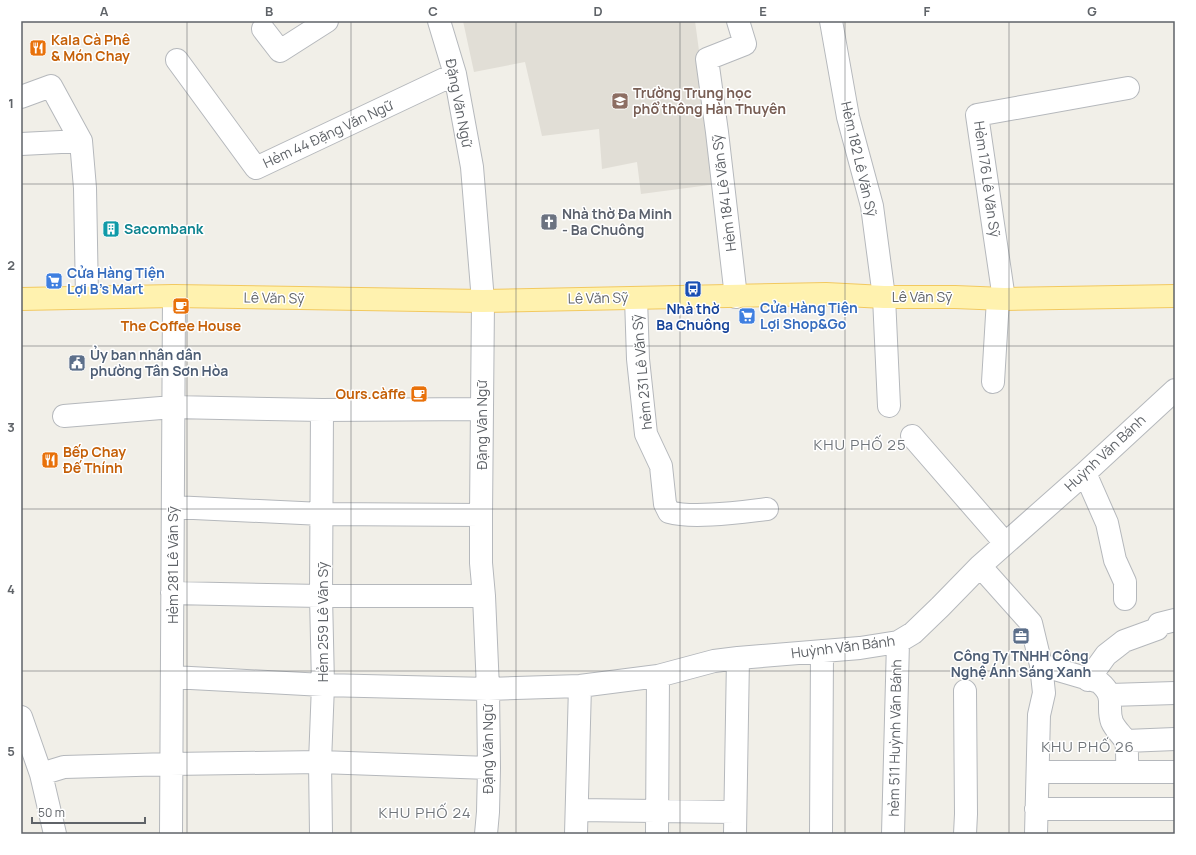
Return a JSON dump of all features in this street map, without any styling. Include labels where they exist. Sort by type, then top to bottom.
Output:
[{"type":"main road","name":"Lê Văn Sỹ","points":[[21,299],[174,296],[483,301],[826,294],[884,297],[955,297],[1000,299],[1175,296]]},
{"type":"street","points":[[263,29],[280,51],[327,21]]},
{"type":"street","name":"Đặng Văn Ngữ","points":[[439,21],[455,74],[472,167],[483,301],[481,564],[484,596],[488,689],[488,812],[486,834]]},
{"type":"street","name":"Hẻm 184 Lê Văn Sỹ","points":[[736,297],[707,59],[745,44],[738,21]]},
{"type":"street","name":"Hẻm 182 Lê Văn Sỹ","points":[[831,21],[848,117],[872,206],[884,297],[889,406]]},
{"type":"street","name":"Hẻm 44 Đặng Văn Ngữ","points":[[176,60],[256,168],[455,74]]},
{"type":"street","points":[[21,97],[51,86],[80,142],[85,188],[87,297]]},
{"type":"street","name":"Hẻm 176 Lê Văn Sỹ","points":[[1000,299],[977,115],[1128,88]]},
{"type":"street","points":[[21,144],[80,142]]},
{"type":"street","name":"Hẻm 281 Lê Văn Sỹ","points":[[171,834],[174,296]]},
{"type":"street","name":"hẻm 231 Lê Văn Sỹ","points":[[636,298],[638,359],[646,434],[661,466],[665,504],[668,512],[694,515],[767,509]]},
{"type":"street","points":[[993,382],[1000,299]]},
{"type":"street","name":"Huỳnh Văn Bánh","points":[[172,677],[323,685],[488,689],[580,686],[658,676],[714,661],[860,648],[898,642],[913,633],[980,566],[1085,473],[1175,390]]},
{"type":"street","points":[[64,416],[174,407],[322,410],[482,409]]},
{"type":"street","name":"Hẻm 259 Lê Văn Sỹ","points":[[321,834],[320,762],[323,685],[322,410]]},
{"type":"street","points":[[912,436],[1005,543]]},
{"type":"street","points":[[1085,473],[1107,523],[1115,560],[1125,582],[1125,599]]},
{"type":"street","points":[[173,507],[322,514],[481,514]]},
{"type":"street","points":[[980,566],[1031,623],[1041,665],[1044,693],[1039,716],[1036,834]]},
{"type":"street","points":[[172,593],[322,596],[484,596]]},
{"type":"street","points":[[1088,680],[1106,655],[1124,641],[1157,629],[1159,624],[1175,620]]},
{"type":"street","name":"hẻm 511 Huỳnh Văn Bánh","points":[[893,834],[898,642]]},
{"type":"street","points":[[821,834],[822,651]]},
{"type":"street","points":[[735,834],[738,658]]},
{"type":"street","points":[[1041,665],[1099,682],[1105,688],[1110,695],[1112,720],[1117,730],[1126,741],[1127,771]]},
{"type":"street","points":[[657,834],[658,676]]},
{"type":"street","points":[[576,834],[580,686]]},
{"type":"street","points":[[965,691],[965,834]]},
{"type":"street","points":[[1110,695],[1175,693]]},
{"type":"street","points":[[21,717],[41,774],[55,834]]},
{"type":"street","points":[[1126,741],[1175,739]]},
{"type":"street","points":[[41,774],[64,767],[171,764],[320,762],[488,768]]},
{"type":"street","points":[[1038,772],[1175,772]]},
{"type":"street","points":[[1036,809],[1175,809]]},
{"type":"street","points":[[577,810],[736,812]]},
{"type":"shaded area","name":"Trường Trung học phổ thông Hàn Thuyên","points":[[463,21],[695,21],[717,184],[641,194],[637,162],[602,169],[599,129],[542,136],[525,62],[474,72]]},
{"type":"place","name":"Kala Cà Phê & Món Chay","points":[[38,48]]},
{"type":"place","name":"Trường Trung học phổ thông Hàn Thuyên","points":[[620,101]]},
{"type":"place","name":"Nhà thờ Đa Minh - Ba Chuông","points":[[549,222]]},
{"type":"place","name":"Sacombank","points":[[111,229]]},
{"type":"place","name":"Cửa Hàng Tiện Lợi B's Mart","points":[[54,281]]},
{"type":"place","name":"Nhà thờ Ba Chuông","points":[[693,289]]},
{"type":"place","name":"The Coffee House","points":[[181,306]]},
{"type":"place","name":"Cửa Hàng Tiện Lợi Shop&Go","points":[[747,316]]},
{"type":"place","name":"Ủy ban nhân dân phường Tân Sơn Hòa","points":[[77,363]]},
{"type":"place","name":"Ours.càffe","points":[[419,394]]},
{"type":"place","name":"Bếp Chay Đế Thính","points":[[50,460]]},
{"type":"place","name":"Công Ty TNHH Công Nghệ Ánh Sáng Xanh","points":[[1021,636]]},
{"type":"district","name":"KHU PHỐ 25","points":[[860,445]]},
{"type":"district","name":"KHU PHỐ 26","points":[[1088,747]]},
{"type":"district","name":"KHU PHỐ 24","points":[[425,813]]}]
